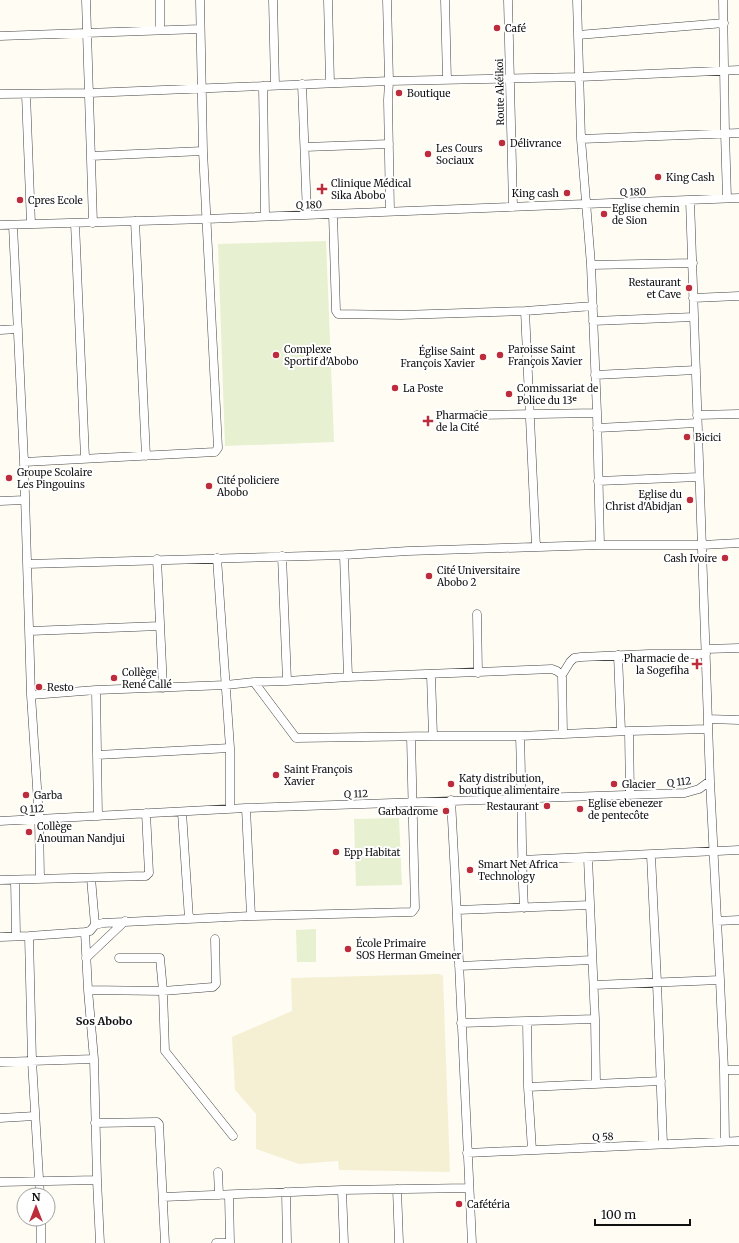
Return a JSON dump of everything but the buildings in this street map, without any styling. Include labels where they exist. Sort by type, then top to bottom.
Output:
[{"type":"street","points":[[86,0],[93,223]]},
{"type":"street","points":[[160,0],[160,30]]},
{"type":"street","points":[[24,462],[215,452],[218,448],[203,151],[200,0]]},
{"type":"street","points":[[273,0],[275,85]]},
{"type":"street","points":[[328,0],[330,83]]},
{"type":"street","points":[[387,0],[390,211]]},
{"type":"street","points":[[445,0],[447,80]]},
{"type":"street","name":"Route Akéikoi","points":[[508,0],[513,207]]},
{"type":"street","points":[[577,0],[581,138],[593,306],[600,544]]},
{"type":"street","points":[[723,0],[727,198]]},
{"type":"street","points":[[578,35],[724,23]]},
{"type":"street","points":[[0,36],[200,29]]},
{"type":"street","points":[[0,94],[89,93],[330,83],[579,77],[739,70]]},
{"type":"street","points":[[302,84],[307,215]]},
{"type":"street","points":[[263,86],[265,216]]},
{"type":"street","points":[[26,94],[31,224]]},
{"type":"street","points":[[581,138],[739,133]]},
{"type":"street","points":[[305,147],[389,144]]},
{"type":"street","points":[[91,156],[203,151]]},
{"type":"street","name":"Q 180","points":[[0,226],[739,198]]},
{"type":"street","points":[[690,200],[708,729],[724,1070],[725,1141]]},
{"type":"street","points":[[333,214],[336,311],[338,314],[401,316],[593,306]]},
{"type":"street","points":[[135,221],[146,456]]},
{"type":"street","points":[[75,223],[85,458]]},
{"type":"street","points":[[13,225],[24,462],[32,694],[39,818],[40,879]]},
{"type":"street","points":[[591,265],[693,263]]},
{"type":"street","points":[[694,298],[739,296]]},
{"type":"street","points":[[525,310],[536,547]]},
{"type":"street","points":[[593,321],[694,317]]},
{"type":"street","points":[[0,330],[18,329]]},
{"type":"street","points":[[595,376],[696,370]]},
{"type":"street","points":[[477,416],[597,412]]},
{"type":"street","points":[[597,428],[739,414]]},
{"type":"street","points":[[598,481],[699,478]]},
{"type":"street","points":[[0,501],[25,500]]},
{"type":"street","points":[[27,564],[344,555],[408,551],[600,544],[739,543]]},
{"type":"street","points":[[344,555],[348,677]]},
{"type":"street","points":[[282,556],[287,681]]},
{"type":"street","points":[[218,558],[230,748],[230,809]]},
{"type":"street","points":[[157,560],[163,688]]},
{"type":"street","points":[[477,614],[478,672]]},
{"type":"street","points":[[30,632],[160,626]]},
{"type":"street","points":[[563,734],[562,675],[574,658],[739,648]]},
{"type":"street","points":[[618,655],[620,731]]},
{"type":"street","points":[[32,694],[226,685],[348,677],[431,675],[552,669],[562,675]]},
{"type":"street","points":[[431,675],[433,736]]},
{"type":"street","points":[[254,682],[296,738],[520,736],[620,731],[708,729]]},
{"type":"street","points":[[96,690],[98,816]]},
{"type":"street","points":[[708,719],[739,720]]},
{"type":"street","points":[[629,731],[630,795]]},
{"type":"street","points":[[520,736],[522,798],[521,860],[524,908]]},
{"type":"street","points":[[0,937],[85,932],[90,931],[95,925],[103,923],[250,916],[414,911],[411,737]]},
{"type":"street","points":[[98,754],[230,748]]},
{"type":"street","name":"Q 112","points":[[0,821],[246,808],[692,792],[710,781]]},
{"type":"street","points":[[451,800],[472,1243]]},
{"type":"street","points":[[246,808],[250,916]]},
{"type":"street","points":[[182,812],[189,920]]},
{"type":"street","points":[[0,880],[146,876],[149,873],[146,813]]},
{"type":"street","points":[[521,860],[739,850]]},
{"type":"street","points":[[651,855],[658,984],[663,1144]]},
{"type":"street","points":[[588,858],[594,986],[596,1084]]},
{"type":"street","points":[[91,878],[95,925]]},
{"type":"street","points":[[15,880],[16,936]]},
{"type":"street","points":[[457,910],[590,904]]},
{"type":"street","points":[[717,921],[739,920]]},
{"type":"street","points":[[86,958],[125,922]]},
{"type":"street","points":[[85,932],[94,1059],[100,1243]]},
{"type":"street","points":[[29,936],[32,1061],[39,1187]]},
{"type":"street","points":[[88,990],[163,991],[213,987],[216,984],[216,939]]},
{"type":"street","points":[[119,958],[160,958],[166,1051],[233,1136]]},
{"type":"street","points":[[459,966],[592,960]]},
{"type":"street","points":[[594,986],[720,980]]},
{"type":"street","points":[[461,1023],[595,1019]]},
{"type":"street","points":[[527,1021],[528,1086],[532,1150]]},
{"type":"street","points":[[0,1062],[94,1059]]},
{"type":"street","points":[[724,1070],[739,1070]]},
{"type":"street","points":[[528,1086],[661,1081]]},
{"type":"street","points":[[0,1118],[35,1116]]},
{"type":"street","points":[[95,1123],[157,1122],[159,1124],[165,1243]]},
{"type":"street","name":"Q 58","points":[[467,1153],[739,1140]]},
{"type":"street","points":[[218,1172],[219,1195]]},
{"type":"street","points":[[0,1182],[97,1180]]},
{"type":"street","points":[[163,1197],[342,1190],[469,1188]]},
{"type":"street","points":[[397,1189],[399,1243]]},
{"type":"street","points":[[342,1190],[344,1243]]},
{"type":"street","points":[[286,1192],[287,1243]]},
{"type":"street","points":[[216,1243],[230,1243],[229,1195]]},
{"type":"street","points":[[40,1227],[41,1243]]},
{"type":"shaded area","points":[[440,974],[443,976],[450,1172],[339,1170],[338,1161],[299,1164],[256,1149],[256,1114],[235,1090],[232,1037],[292,1011],[291,978]]},
{"type":"green space","name":"Complexe Sportif d'Abobo","points":[[326,241],[334,442],[225,446],[218,244]]},
{"type":"green space","points":[[399,818],[402,885],[356,886],[354,819]]},
{"type":"green space","points":[[316,929],[316,962],[297,962],[296,930]]},
{"type":"place","name":"Café","points":[[497,28]]},
{"type":"place","name":"Boutique","points":[[399,93]]},
{"type":"place","name":"Délivrance","points":[[502,143]]},
{"type":"place","name":"Les Cours Sociaux","points":[[428,154]]},
{"type":"place","name":"King Cash","points":[[658,177]]},
{"type":"place","name":"Clinique Médical Sika Abobo","points":[[322,189]]},
{"type":"place","name":"King cash","points":[[567,193]]},
{"type":"place","name":"Cpres Ecole","points":[[20,200]]},
{"type":"place","name":"Eglise chemin de Sion","points":[[604,214]]},
{"type":"place","name":"Restaurant et Cave","points":[[689,288]]},
{"type":"place","name":"Complexe Sportif d'Abobo","points":[[276,355]]},
{"type":"place","name":"Paroisse Saint François Xavier","points":[[500,355]]},
{"type":"place","name":"Église Saint François Xavier","points":[[483,357]]},
{"type":"place","name":"La Poste","points":[[395,388]]},
{"type":"place","name":"Commissariat de Police du 13ᵉ","points":[[509,394]]},
{"type":"place","name":"Pharmacie de la Cité","points":[[428,421]]},
{"type":"place","name":"Bicici","points":[[687,437]]},
{"type":"place","name":"Groupe Scolaire Les Pingouins","points":[[9,478]]},
{"type":"place","name":"Cité policiere Abobo","points":[[209,486]]},
{"type":"place","name":"Eglise du Christ d'Abidjan","points":[[690,500]]},
{"type":"place","name":"Cash Ivoire","points":[[725,558]]},
{"type":"place","name":"Cité Universitaire Abobo 2","points":[[429,576]]},
{"type":"place","name":"Pharmacie de la Sogefiha","points":[[697,664]]},
{"type":"place","name":"Collège René Callé","points":[[114,678]]},
{"type":"place","name":"Resto","points":[[39,687]]},
{"type":"place","name":"Saint François Xavier","points":[[276,775]]},
{"type":"place","name":"Katy distribution, boutique alimentaire","points":[[451,784]]},
{"type":"place","name":"Glacier","points":[[614,784]]},
{"type":"place","name":"Garba","points":[[26,795]]},
{"type":"place","name":"Restaurant","points":[[547,806]]},
{"type":"place","name":"Eglise ebenezer de pentecôte","points":[[580,809]]},
{"type":"place","name":"Garbadrome","points":[[446,811]]},
{"type":"place","name":"Collège Anouman Nandjui","points":[[29,832]]},
{"type":"place","name":"Epp Habitat","points":[[336,852]]},
{"type":"place","name":"Smart Net Africa Technology","points":[[470,870]]},
{"type":"place","name":"École Primaire SOS Herman Gmeiner","points":[[348,949]]},
{"type":"place","name":"Cafétéria","points":[[459,1204]]},
{"type":"district","name":"Sos Abobo","points":[[104,1021]]}]
